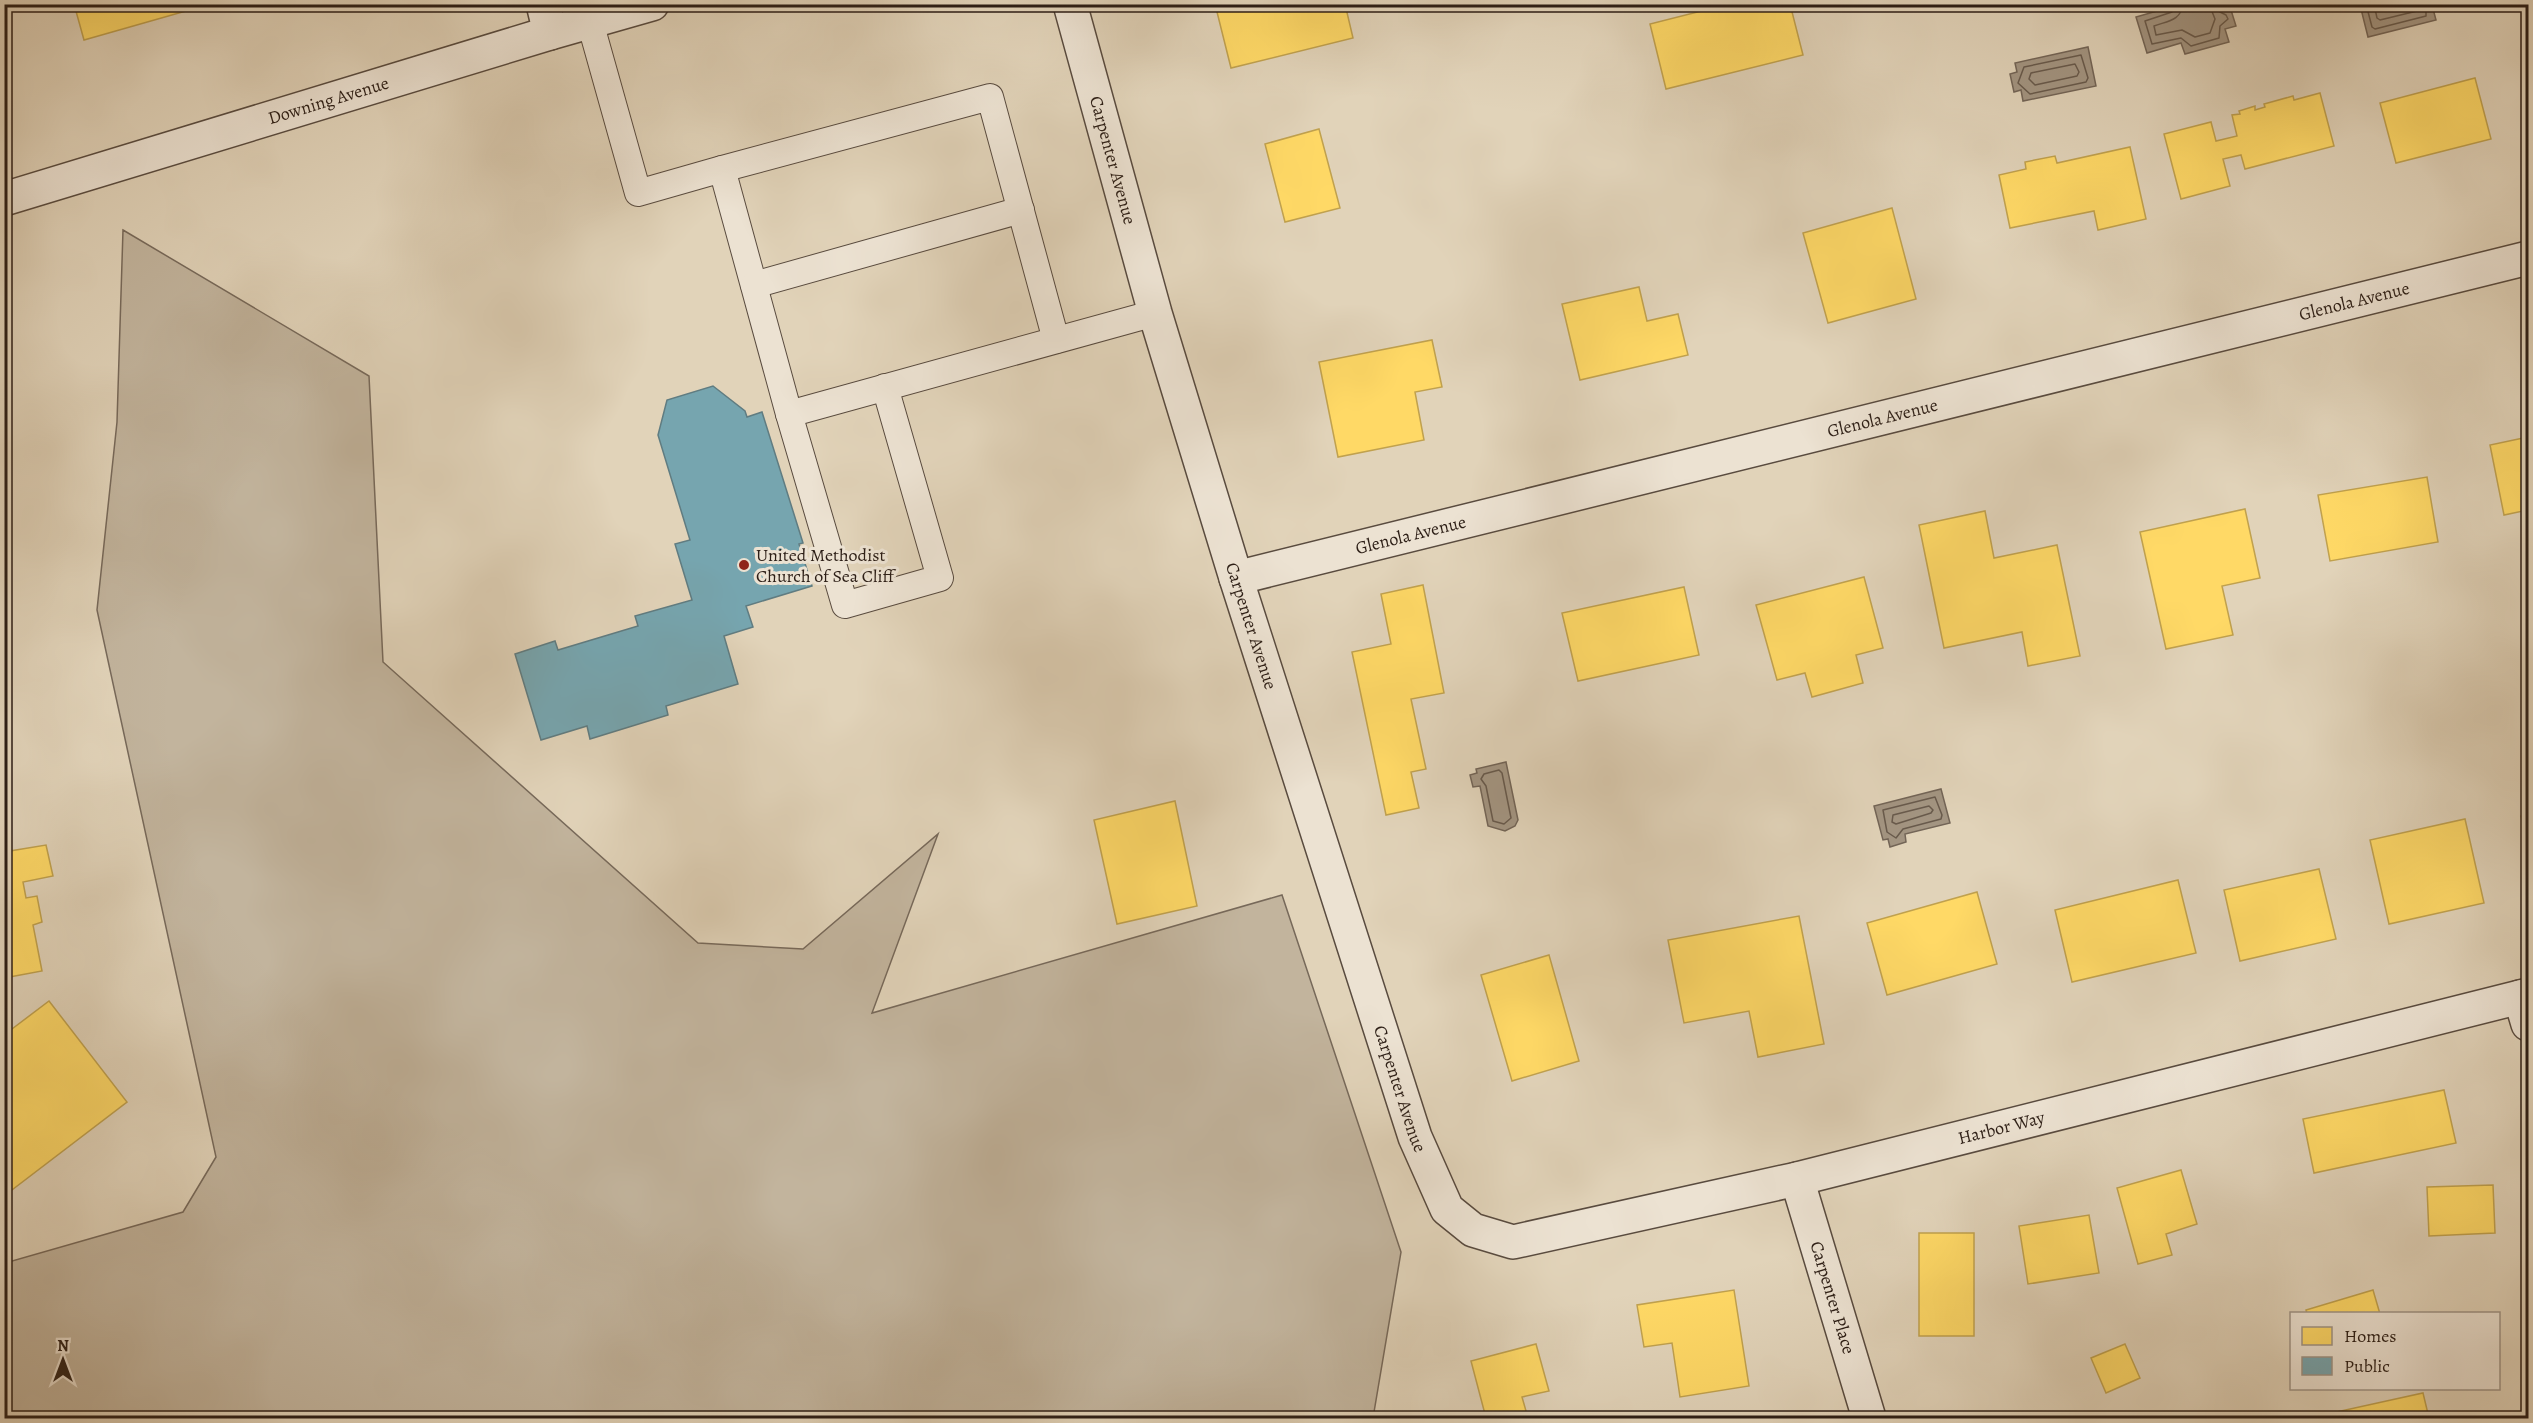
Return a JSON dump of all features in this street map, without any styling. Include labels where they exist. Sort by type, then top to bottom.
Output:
[{"type":"street","name":"Downing Avenue","points":[[4,199],[547,19],[590,22],[652,4]]},
{"type":"street","name":"Carpenter Avenue","points":[[1070,4],[1155,313],[1236,578],[1415,1137],[1447,1209],[1473,1230]]},
{"type":"street","name":"Glenola Avenue","points":[[1236,578],[2529,258]]},
{"type":"street","name":"Harbor Way","points":[[1473,1230],[1514,1242],[1797,1179],[2526,1006]]},
{"type":"street","name":"Carpenter Place","points":[[1797,1179],[1869,1419]]},
{"type":"lane","points":[[590,22],[638,193],[990,97],[1056,340]]},
{"type":"lane","points":[[722,170],[789,414],[845,605],[940,578],[885,387]]},
{"type":"lane","points":[[754,285],[1021,210]]},
{"type":"lane","points":[[789,414],[1155,313]]},
{"type":"shaded area","points":[[123,230],[369,376],[383,662],[698,943],[803,949],[938,834],[872,1013],[1282,895],[1401,1252],[1373,1418],[5,1418],[5,1263],[183,1212],[216,1157],[97,610],[117,422]]},
{"type":"water","points":[[2178,5],[2222,5],[2224,9],[2230,7],[2236,26],[2225,29],[2229,42],[2185,54],[2181,43],[2147,53],[2136,17]]},
{"type":"water","points":[[2360,5],[2432,5],[2436,20],[2368,37]]},
{"type":"water","points":[[2088,47],[2096,86],[2023,101],[2021,90],[2014,92],[2010,74],[2017,72],[2015,63]]},
{"type":"water","points":[[1506,762],[1518,820],[1515,826],[1505,831],[1488,826],[1480,786],[1473,787],[1470,775],[1477,773],[1476,769]]},
{"type":"water","points":[[1941,789],[1950,823],[1905,834],[1906,842],[1890,847],[1888,839],[1883,840],[1874,806]]},
{"type":"building: Homes","points":[[74,4],[184,4],[186,11],[84,40]]},
{"type":"building: Homes","points":[[1215,4],[1345,4],[1353,38],[1231,68]]},
{"type":"building: Homes","points":[[1729,4],[1790,4],[1803,55],[1666,89],[1650,24]]},
{"type":"building: Homes","points":[[2475,78],[2491,139],[2396,163],[2380,103]]},
{"type":"building: Homes","points":[[2320,93],[2334,146],[2245,169],[2241,155],[2223,159],[2230,186],[2181,199],[2164,134],[2211,122],[2216,141],[2237,136],[2232,115],[2240,114],[2239,111],[2255,106],[2255,110],[2265,107],[2264,104],[2293,96],[2294,100]]},
{"type":"building: Homes","points":[[1319,129],[1340,208],[1285,222],[1265,144]]},
{"type":"building: Homes","points":[[2130,147],[2146,219],[2098,230],[2094,211],[2010,228],[1999,175],[2026,169],[2025,162],[2055,156],[2057,163]]},
{"type":"building: Homes","points":[[1892,208],[1916,299],[1828,323],[1803,233]]},
{"type":"building: Homes","points":[[1639,287],[1647,321],[1678,314],[1688,355],[1580,380],[1562,304]]},
{"type":"building: Homes","points":[[1432,340],[1442,387],[1415,392],[1424,440],[1338,457],[1319,362]]},
{"type":"building: Homes","points":[[2528,437],[2528,510],[2504,515],[2490,445]]},
{"type":"building: Homes","points":[[2427,477],[2438,542],[2330,561],[2318,495]]},
{"type":"building: Homes","points":[[2245,509],[2260,578],[2222,586],[2233,635],[2166,649],[2140,532]]},
{"type":"building: Homes","points":[[1985,511],[1994,558],[2057,545],[2080,656],[2028,666],[2022,632],[1944,648],[1919,525]]},
{"type":"building: Homes","points":[[1864,577],[1883,648],[1856,655],[1863,683],[1812,697],[1805,673],[1777,680],[1756,605]]},
{"type":"building: Homes","points":[[1423,585],[1444,693],[1411,699],[1426,769],[1411,772],[1419,808],[1386,815],[1352,652],[1391,644],[1381,594]]},
{"type":"building: Homes","points":[[1684,587],[1699,655],[1578,681],[1562,613]]},
{"type":"building: Homes","points":[[1175,801],[1197,906],[1117,924],[1094,820]]},
{"type":"building: Homes","points":[[2528,814],[2528,849],[2521,816]]},
{"type":"building: Homes","points":[[2465,819],[2484,903],[2389,924],[2370,840]]},
{"type":"building: Homes","points":[[46,845],[53,876],[23,882],[26,898],[37,896],[42,922],[33,925],[42,971],[4,978],[4,852]]},
{"type":"building: Homes","points":[[2319,869],[2336,939],[2240,961],[2224,890]]},
{"type":"building: Homes","points":[[2178,880],[2196,953],[2072,982],[2055,910]]},
{"type":"building: Homes","points":[[1977,892],[1997,964],[1887,995],[1867,923]]},
{"type":"building: Homes","points":[[1799,916],[1824,1044],[1758,1057],[1749,1011],[1684,1023],[1668,940]]},
{"type":"building: Homes","points":[[1549,955],[1579,1061],[1512,1081],[1481,975]]},
{"type":"building: Homes","points":[[49,1001],[127,1102],[4,1196],[4,1111],[8,1108],[4,1104],[4,1035]]},
{"type":"building: Homes","points":[[2444,1090],[2456,1143],[2314,1173],[2303,1119]]},
{"type":"building: Homes","points":[[2181,1170],[2197,1224],[2166,1234],[2172,1255],[2138,1264],[2117,1188]]},
{"type":"building: Homes","points":[[2493,1185],[2495,1233],[2429,1236],[2427,1187]]},
{"type":"building: Homes","points":[[2089,1215],[2099,1273],[2028,1284],[2019,1226]]},
{"type":"building: Homes","points":[[1919,1233],[1974,1233],[1974,1336],[1919,1336]]},
{"type":"building: Homes","points":[[1734,1290],[1749,1386],[1680,1397],[1672,1343],[1644,1347],[1637,1305]]},
{"type":"building: Homes","points":[[2373,1290],[2379,1312],[2306,1312],[2306,1310]]},
{"type":"building: Homes","points":[[1536,1344],[1549,1391],[1522,1397],[1528,1418],[1486,1418],[1471,1361]]},
{"type":"building: Homes","points":[[2125,1344],[2140,1378],[2106,1393],[2091,1358]]},
{"type":"building: Homes","points":[[2423,1393],[2429,1418],[2318,1418],[2318,1416]]},
{"type":"building: Homes","points":[[1609,1412],[1611,1418],[1587,1418]]},
{"type":"building: Public","name":"United Methodist Church of Sea Cliff","points":[[713,386],[745,411],[747,417],[762,412],[803,543],[799,544],[812,586],[746,606],[753,627],[724,636],[738,684],[666,706],[668,715],[590,739],[587,726],[541,740],[515,654],[555,641],[558,650],[638,626],[635,616],[692,600],[675,544],[690,540],[658,435],[667,400]]},
{"type":"place","name":"United Methodist Church of Sea Cliff","points":[[744,565]]}]
